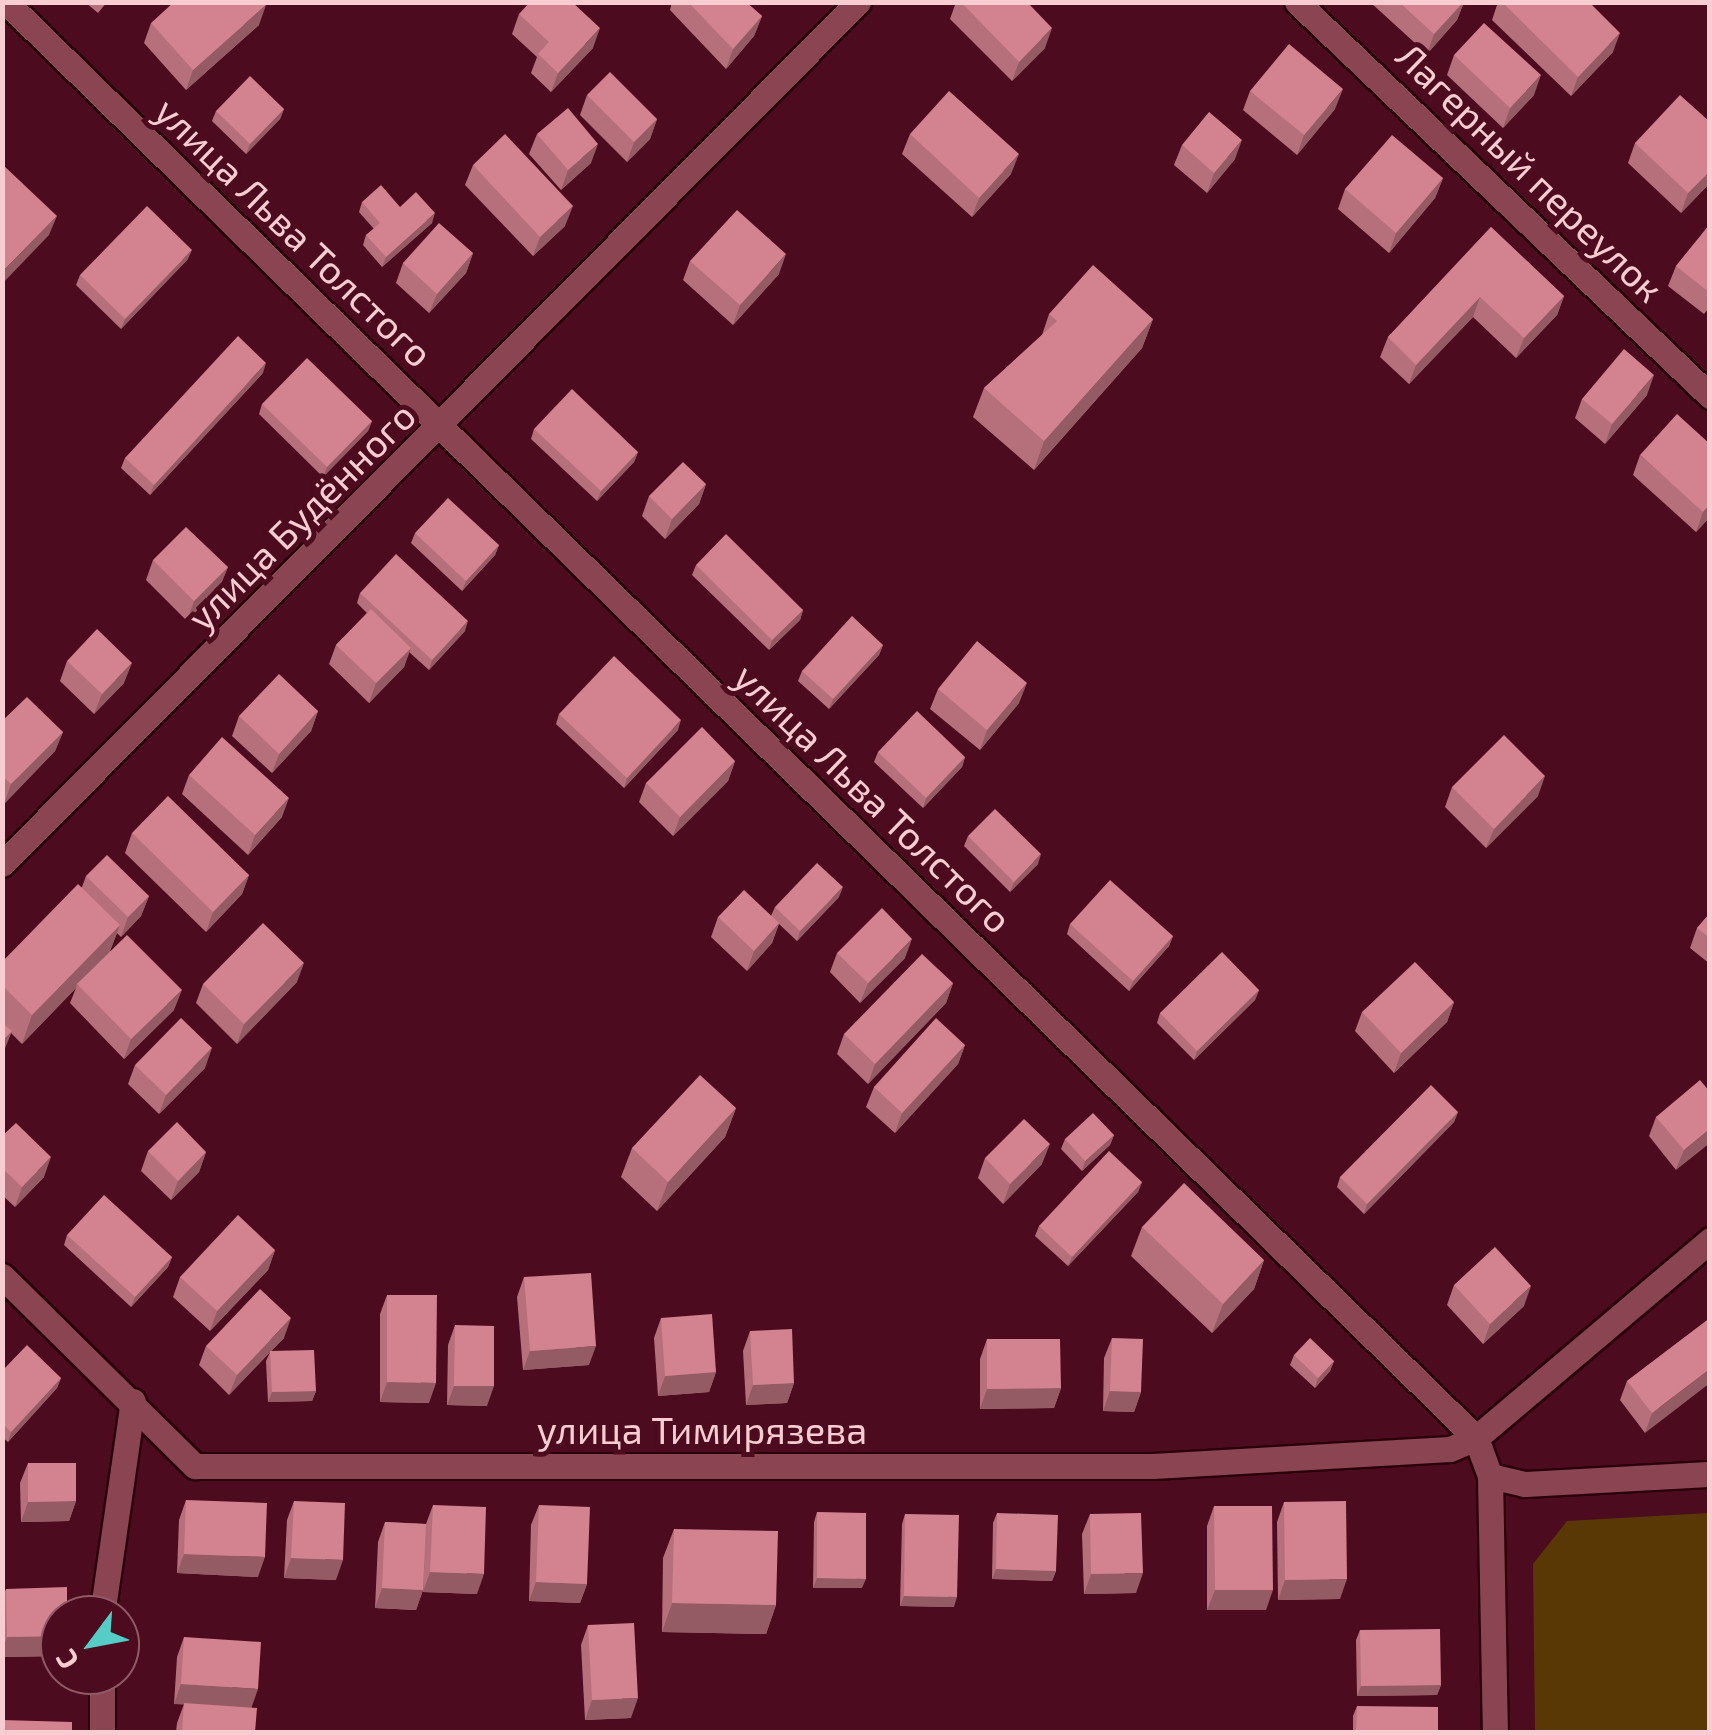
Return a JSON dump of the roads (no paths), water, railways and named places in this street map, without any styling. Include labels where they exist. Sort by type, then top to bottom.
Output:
[{"type":"street","name":"улица Льва Толстого","points":[[6,2],[1476,1438],[1490,1476],[1495,1732]]},
{"type":"street","name":"улица Будённого","points":[[2,864],[442,429],[858,2]]},
{"type":"street","name":"Лагерный переулок","points":[[1298,2],[1710,396]]},
{"type":"street","points":[[1476,1438],[1710,1240]]},
{"type":"street","name":"улица Тимирязева","points":[[2,1276],[196,1466],[1153,1466],[1450,1449],[1476,1438]]},
{"type":"street","points":[[105,1595],[133,1401]]},
{"type":"street","points":[[1490,1476],[1524,1484],[1710,1474]]},
{"type":"street","points":[[102,1695],[102,1732]]}]
